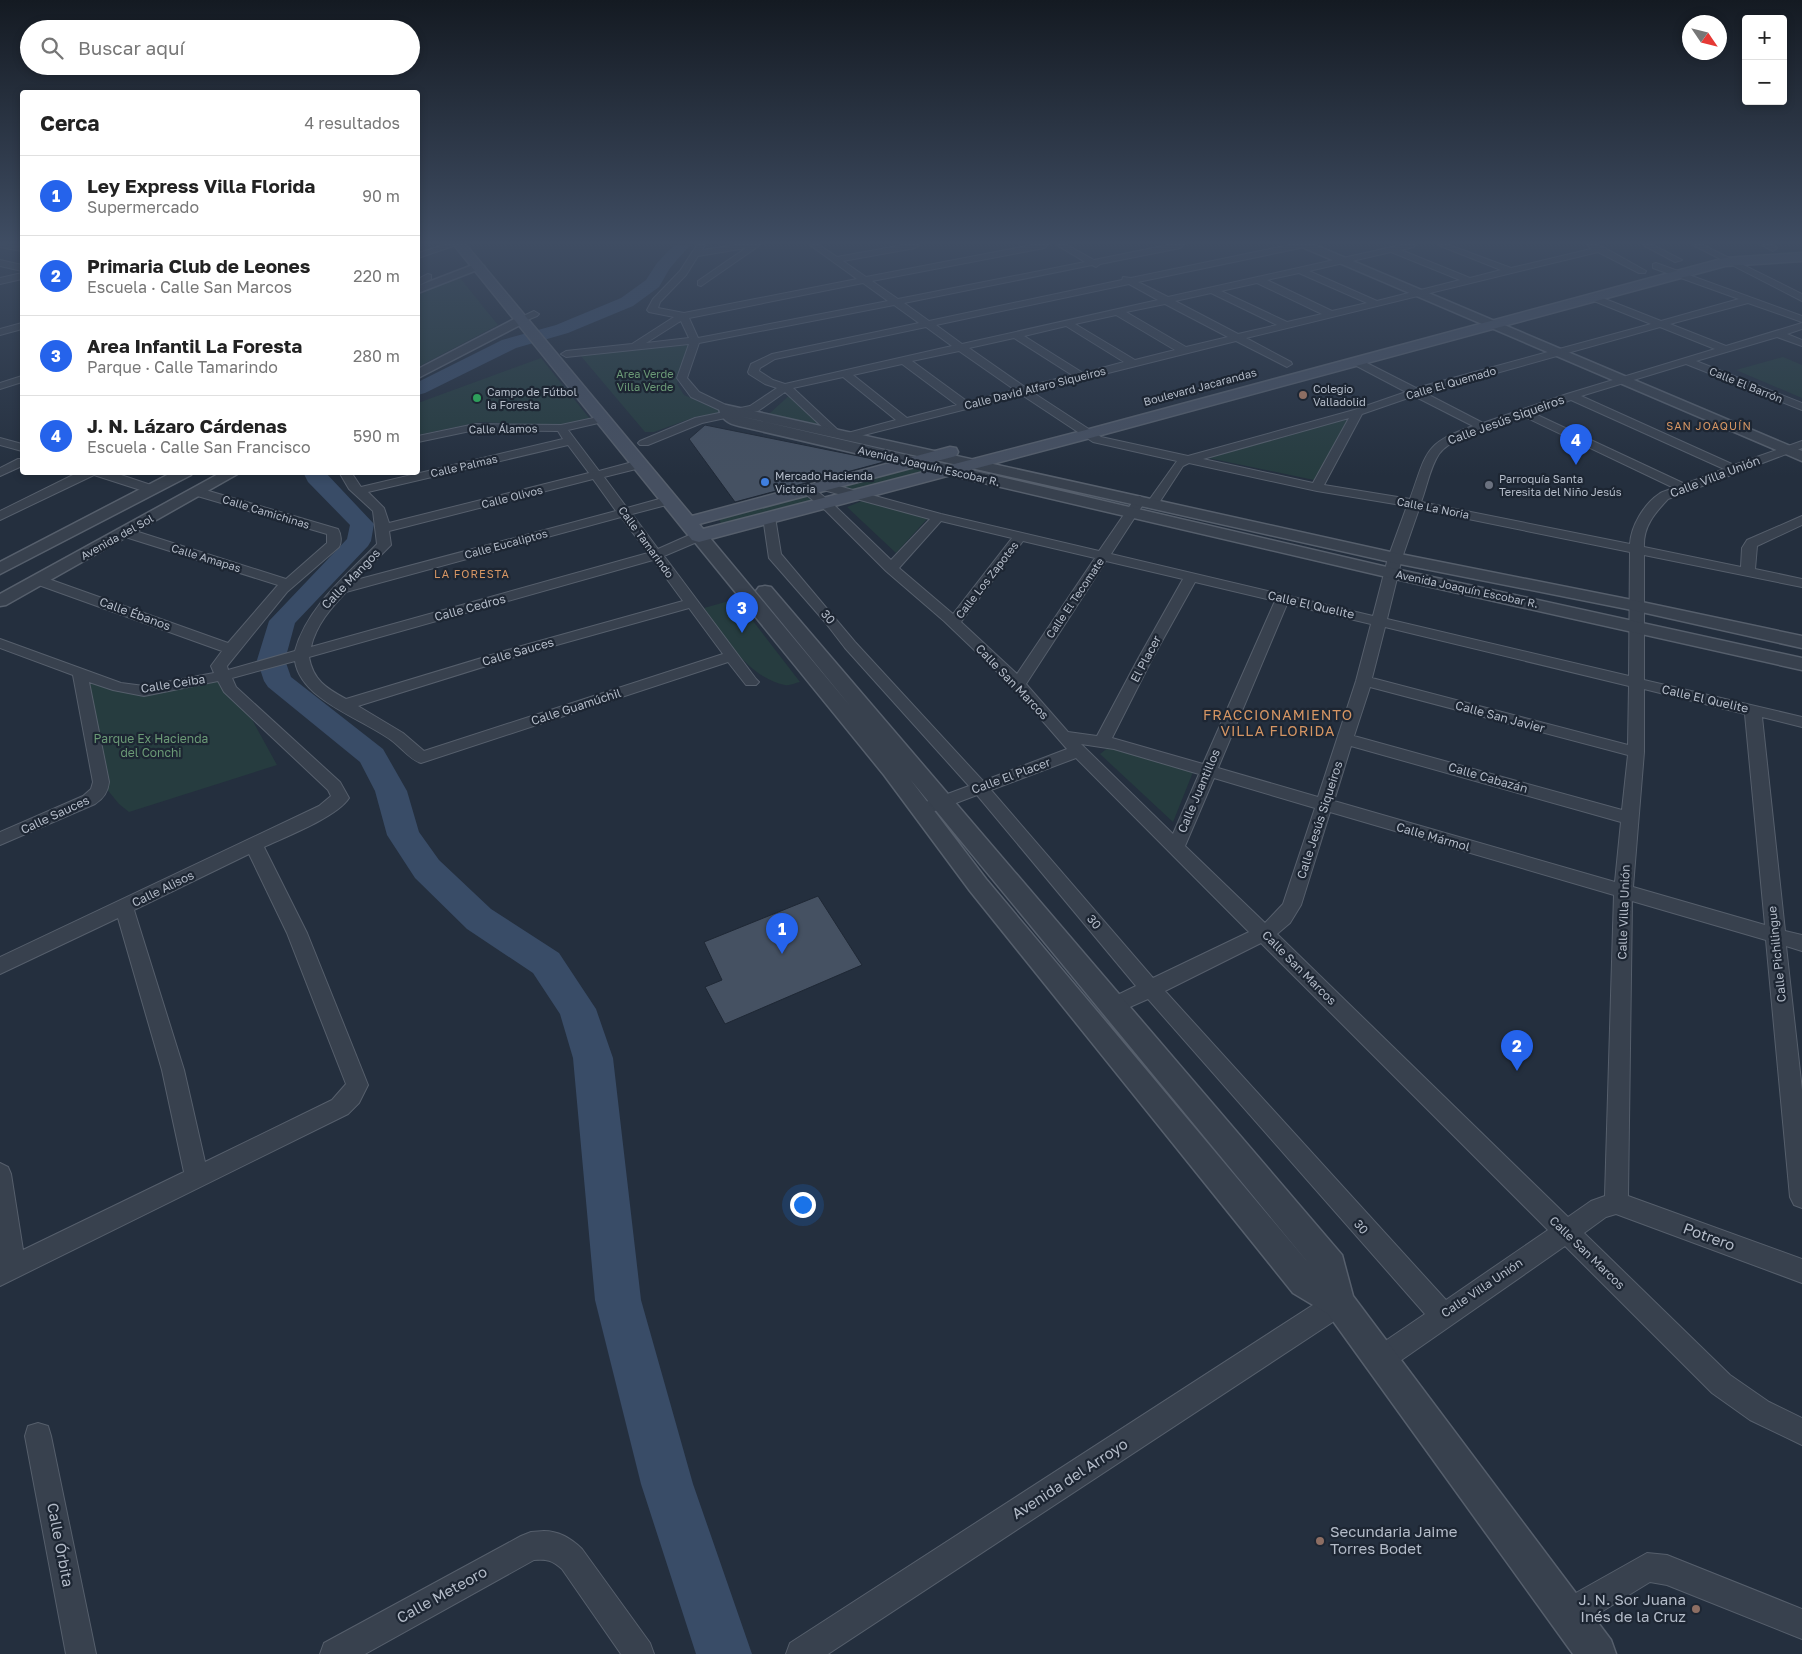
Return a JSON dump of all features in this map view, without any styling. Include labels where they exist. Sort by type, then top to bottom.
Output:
[{"type":"main road","points":[[541,322],[544,326]]},
{"type":"main road","name":"Boulevard Jacarandas","points":[[1343,350],[1472,322]]},
{"type":"main road","name":"Boulevard Jacarandas","points":[[701,527],[769,518],[817,493],[858,495],[1355,361],[1477,322]]},
{"type":"main road","points":[[524,324],[541,345],[610,416]]},
{"type":"main road","points":[[562,348],[610,416],[640,464],[670,500],[701,527]]},
{"type":"main road","name":"Boulevard Jacarandas","points":[[1268,369],[1306,360]]},
{"type":"main road","points":[[1049,427],[1087,417]]},
{"type":"main road","points":[[631,428],[656,458]]},
{"type":"main road","name":"Boulevard Jacarandas","points":[[701,527],[817,493],[911,462],[964,448]]},
{"type":"main road","points":[[667,473],[701,527]]},
{"type":"street","points":[[633,346],[673,322]]},
{"type":"street","points":[[686,322],[695,340],[682,378],[686,388],[703,400],[726,412]]},
{"type":"street","points":[[562,348],[633,346],[713,339],[797,322]]},
{"type":"street","name":"Calle La Noria","points":[[926,322],[1068,422],[1097,440],[1317,487],[1415,504],[1802,583]]},
{"type":"street","points":[[842,434],[785,387],[759,378],[753,372],[755,366],[772,357],[943,322]]},
{"type":"street","points":[[745,412],[754,409],[785,387],[1069,322]]},
{"type":"street","points":[[1136,322],[1185,351]]},
{"type":"street","points":[[1207,322],[1287,364]]},
{"type":"street","points":[[1279,322],[1287,326]]},
{"type":"street","name":"Calle David Alfaro Siqueiros","points":[[842,434],[904,422],[1303,322]]},
{"type":"street","points":[[1494,322],[1798,449]]},
{"type":"street","points":[[1655,322],[1727,350]]},
{"type":"street","name":"Calle El Quemado","points":[[1186,460],[1358,412],[1415,392],[1672,322]]},
{"type":"street","points":[[1066,323],[1133,364]]},
{"type":"street","points":[[420,373],[524,324]]},
{"type":"street","name":"Calle Jesús Siqueiros","points":[[1114,1006],[1264,933],[1277,925],[1292,905],[1347,739],[1380,621],[1393,566],[1432,455],[1440,445],[1453,437],[1571,396],[1689,362],[1802,326]]},
{"type":"street","points":[[0,332],[20,327]]},
{"type":"street","points":[[1778,334],[1802,343]]},
{"type":"street","points":[[1016,335],[1082,377]]},
{"type":"street","points":[[904,360],[966,406]]},
{"type":"street","points":[[1355,361],[1483,427]]},
{"type":"street","name":"Calle El Barrón","points":[[1689,362],[1802,408]]},
{"type":"street","points":[[845,373],[904,422]]},
{"type":"street","points":[[0,386],[20,382]]},
{"type":"street","points":[[1571,396],[1735,470]]},
{"type":"street","name":"Avenida Joaquín Escobar R.","points":[[726,412],[739,422],[911,462],[1142,505]]},
{"type":"street","name":"Avenida Joaquín Escobar R.","points":[[644,443],[699,420],[726,412],[745,412],[972,464],[1802,664]]},
{"type":"street","points":[[1317,487],[1358,412]]},
{"type":"street","points":[[1525,413],[1684,488]]},
{"type":"street","name":"Calle Álamos","points":[[420,439],[475,427],[561,428],[610,416]]},
{"type":"street","name":"Calle Tamarindo","points":[[561,428],[595,476],[625,513],[751,682]]},
{"type":"street","points":[[0,441],[20,447]]},
{"type":"street","name":"Calle Palmas","points":[[358,491],[569,441]]},
{"type":"street","name":"Calle Villa Unión","points":[[1381,1358],[1599,1209],[1616,1203],[1623,892],[1636,752],[1638,683],[1637,536],[1647,514],[1664,496],[1798,449]]},
{"type":"street","points":[[1142,505],[1178,464],[1186,460]]},
{"type":"street","points":[[0,472],[20,463]]},
{"type":"street","name":"Calle Olivos","points":[[384,528],[640,464]]},
{"type":"street","points":[[0,516],[84,475]]},
{"type":"street","points":[[107,475],[153,490]]},
{"type":"street","name":"Avenida del Sol","points":[[0,569],[180,475]]},
{"type":"street","name":"Avenida del Sol","points":[[0,602],[229,475]]},
{"type":"street","points":[[347,475],[352,485],[381,512],[384,528]]},
{"type":"street","name":"Calle Camichinas","points":[[198,492],[333,532],[334,544],[328,551],[288,584]]},
{"type":"street","name":"Calle San Marcos","points":[[817,493],[890,568],[954,622],[1018,684],[1063,736],[1721,1384],[1747,1405],[1773,1420],[1802,1432]]},
{"type":"street","name":"Calle El Quelite","points":[[858,495],[1020,537],[1802,722]]},
{"type":"street","name":"Calle Eucaliptos","points":[[342,588],[670,500]]},
{"type":"street","name":"Calle El Tecomate","points":[[1018,684],[1104,556],[1142,505]]},
{"type":"street","points":[[890,568],[938,517]]},
{"type":"street","name":"30","points":[[769,518],[774,555],[850,645],[980,788],[1152,989],[1379,1246],[1443,1315]]},
{"type":"street","points":[[1748,572],[1749,548],[1752,543],[1802,520]]},
{"type":"street","points":[[701,527],[892,770],[932,806],[1114,1006],[1331,1266],[1339,1304]]},
{"type":"street","name":"Calle Cedros","points":[[237,671],[655,555],[701,527]]},
{"type":"street","name":"Calle Mangos","points":[[295,655],[324,606],[384,545],[381,536],[384,528]]},
{"type":"street","name":"Calle Amapas","points":[[124,532],[288,584]]},
{"type":"street","name":"Calle Los Zapotes","points":[[954,622],[1020,537]]},
{"type":"street","name":"Avenida Joaquín Escobar R.","points":[[1393,566],[1637,606],[1802,642]]},
{"type":"street","name":"El Placer","points":[[1102,742],[1145,659],[1191,578]]},
{"type":"street","name":"Calle Ébanos","points":[[38,580],[231,649]]},
{"type":"street","points":[[222,676],[219,666],[231,649],[288,584]]},
{"type":"street","name":"Calle Juantillos","points":[[1176,847],[1282,598]]},
{"type":"street","name":"Calle Sauces","points":[[344,705],[523,650],[692,603]]},
{"type":"street","name":"Calle Ceiba","points":[[0,643],[29,652],[118,687],[144,690],[184,685],[237,671]]},
{"type":"street","points":[[295,655],[303,670],[326,695],[344,705]]},
{"type":"street","name":"Calle Guamúchil","points":[[344,705],[379,726],[392,730],[420,758],[732,656]]},
{"type":"street","name":"Calle Sauces","points":[[0,840],[89,800],[100,790],[101,782],[80,673]]},
{"type":"street","name":"Calle Alisos","points":[[0,966],[325,810],[340,798],[339,793],[244,705],[229,689],[222,676]]},
{"type":"street","name":"Calle San Javier","points":[[1364,681],[1636,752]]},
{"type":"street","name":"Calle Pichilingue","points":[[1753,711],[1802,1197]]},
{"type":"street","name":"Calle Mármol","points":[[1063,736],[1102,742],[1802,943]]},
{"type":"street","name":"Calle Cabazán","points":[[1347,739],[1629,818]]},
{"type":"street","name":"Calle El Placer","points":[[932,806],[1079,751]]},
{"type":"street","points":[[932,806],[990,899],[1304,1282],[1339,1304],[1381,1358],[1596,1654]]},
{"type":"street","points":[[0,1174],[7,1271],[340,1107],[351,1096],[357,1085],[297,933],[254,845]]},
{"type":"street","points":[[124,907],[173,1070],[197,1178]]},
{"type":"street","name":"Potrero","points":[[1616,1203],[1802,1270]]},
{"type":"street","name":"Avenida del Arroyo","points":[[801,1654],[1339,1304]]},
{"type":"street","name":"Calle Órbita","points":[[38,1436],[81,1654]]},
{"type":"street","name":"Calle Meteoro","points":[[335,1654],[532,1546],[550,1544],[563,1550],[572,1559],[639,1654]]},
{"type":"street","points":[[1568,1614],[1647,1568],[1667,1570],[1802,1624]]},
{"type":"green space","points":[[420,322],[496,322],[498,325],[420,366]]},
{"type":"green space","name":"Area Verde Villa Verde","points":[[689,345],[677,384],[684,395],[722,412],[695,417],[654,432],[645,432],[580,355]]},
{"type":"green space","points":[[1783,357],[1802,365],[1802,398],[1736,370]]},
{"type":"green space","points":[[541,358],[590,419],[561,426],[480,422],[420,435],[420,402]]},
{"type":"green space","points":[[793,392],[835,428],[769,414]]},
{"type":"green space","points":[[1350,417],[1314,480],[1208,458]]},
{"type":"green space","points":[[911,467],[931,471],[857,491],[835,486]]},
{"type":"green space","points":[[804,495],[816,502],[722,526],[718,517]]},
{"type":"green space","points":[[862,501],[928,518],[896,553],[847,507]]},
{"type":"green space","points":[[736,599],[800,682],[785,685],[771,681],[759,674],[738,654],[704,608]]},
{"type":"green space","name":"Parque Ex Hacienda del Conchi","points":[[80,673],[133,690],[223,678],[244,705],[277,765],[129,812],[119,804],[101,782]]},
{"type":"green space","points":[[1109,747],[1193,772],[1173,822],[1100,754]]},
{"type":"building","name":"Mercado Hacienda Victoria","points":[[705,425],[884,462],[735,502],[689,439]]},
{"type":"building","points":[[818,896],[862,965],[725,1024],[705,987],[722,980],[704,942]]},
{"type":"waterway","points":[[420,388],[509,344],[562,329],[578,322]]},
{"type":"waterway","points":[[315,475],[362,524],[359,541],[282,621],[271,660],[278,681],[372,756],[391,791],[403,835],[427,869],[479,919],[546,963],[577,1009],[593,1058],[618,1300],[667,1484],[724,1654]]},
{"type":"place","name":"Colegio Valladolid","points":[[1303,395]]},
{"type":"place","name":"Campo de Fútbol la Foresta","points":[[477,398]]},
{"type":"place","name":"J. N. Lázaro Cárdenas","points":[[1576,465]]},
{"type":"place","name":"Mercado Hacienda Victoria","points":[[765,482]]},
{"type":"place","name":"Parroquía Santa Teresita del Niño Jesús","points":[[1489,485]]},
{"type":"place","name":"Area Infantil La Foresta","points":[[742,633]]},
{"type":"place","name":"Ley Express Villa Florida","points":[[782,954]]},
{"type":"place","name":"Primaria Club de Leones","points":[[1517,1071]]},
{"type":"place","name":"Secundaria Jaime Torres Bodet","points":[[1320,1541]]},
{"type":"place","name":"J. N. Sor Juana Inés de la Cruz","points":[[1696,1609]]},
{"type":"district","name":"SAN JOAQUÍN","points":[[1709,426]]},
{"type":"district","name":"LA FORESTA","points":[[472,574]]},
{"type":"district","name":"FRACCIONAMIENTO VILLA FLORIDA","points":[[1278,724]]}]
